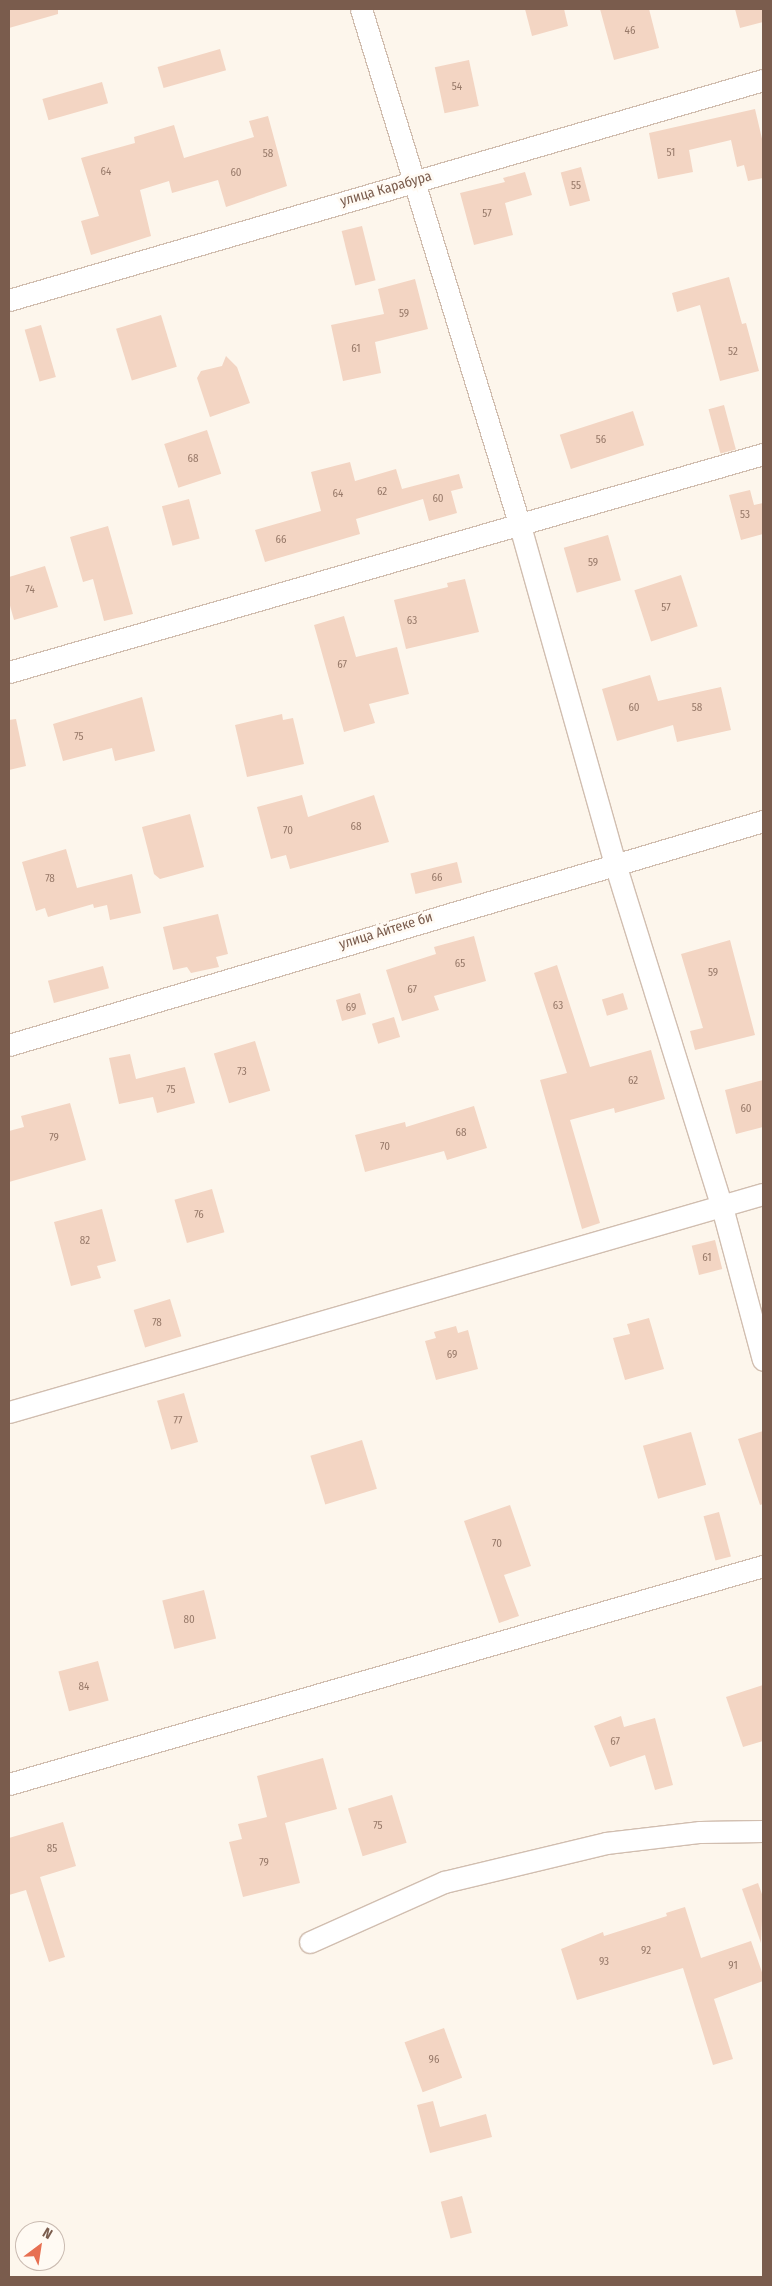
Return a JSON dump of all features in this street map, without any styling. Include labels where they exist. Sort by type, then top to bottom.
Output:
[{"type":"street","points":[[361,9],[520,526],[615,864],[722,1206],[763,1360]]},
{"type":"street","name":"улица Карабура","points":[[9,300],[763,80]]},
{"type":"street","points":[[9,672],[520,526],[763,454]]},
{"type":"street","name":"улица Айтеке би","points":[[9,1045],[763,821]]},
{"type":"street","points":[[9,1412],[763,1194]]},
{"type":"street","points":[[9,1784],[763,1566]]},
{"type":"street","points":[[310,1942],[444,1882],[606,1843],[700,1832],[763,1831]]},
{"type":"building","points":[[9,9],[58,9],[58,14],[9,28]]},
{"type":"building","points":[[525,9],[564,9],[568,26],[532,36]]},
{"type":"building","points":[[600,9],[649,9],[659,48],[614,60]]},
{"type":"building","points":[[735,9],[763,9],[763,22],[740,28]]},
{"type":"building","points":[[220,49],[226,70],[164,88],[158,67]]},
{"type":"building","points":[[469,60],[479,106],[445,113],[435,67]]},
{"type":"building","points":[[102,82],[108,103],[48,120],[42,99]]},
{"type":"building","points":[[755,109],[763,143],[763,178],[748,181],[744,165],[737,167],[731,140],[689,150],[693,172],[658,179],[649,133]]},
{"type":"building","points":[[268,116],[287,186],[226,207],[218,180],[172,193],[169,181],[140,190],[151,236],[91,255],[81,221],[99,216],[81,158],[135,143],[134,137],[174,125],[184,158],[254,137],[249,121]]},
{"type":"building","points":[[581,167],[590,201],[570,206],[561,172]]},
{"type":"building","points":[[525,172],[532,195],[505,203],[513,235],[474,245],[460,193],[505,182],[503,178]]},
{"type":"building","points":[[362,226],[376,280],[355,285],[342,231]]},
{"type":"building","points":[[729,277],[742,324],[746,323],[759,371],[720,381],[700,305],[677,312],[672,293]]},
{"type":"building","points":[[415,279],[428,329],[375,342],[381,373],[343,381],[331,325],[384,314],[378,289]]},
{"type":"building","points":[[161,315],[177,367],[132,380],[116,329]]},
{"type":"building","points":[[41,325],[56,377],[40,382],[25,330]]},
{"type":"building","points":[[226,356],[237,367],[250,403],[210,417],[197,378],[201,371],[222,366]]},
{"type":"building","points":[[724,405],[736,449],[720,454],[709,409]]},
{"type":"building","points":[[633,411],[644,445],[571,469],[560,435]]},
{"type":"building","points":[[207,430],[221,474],[178,488],[164,444]]},
{"type":"building","points":[[350,462],[355,481],[396,469],[402,489],[459,474],[463,488],[451,491],[457,513],[429,521],[423,499],[356,519],[360,534],[265,562],[255,530],[321,511],[311,472]]},
{"type":"building","points":[[750,490],[754,505],[763,503],[763,534],[741,540],[729,495]]},
{"type":"building","points":[[189,499],[200,539],[173,546],[162,506]]},
{"type":"building","points":[[108,526],[133,614],[104,621],[93,579],[83,582],[70,537]]},
{"type":"building","points":[[608,535],[621,580],[577,593],[564,548]]},
{"type":"building","points":[[45,566],[58,607],[14,620],[9,602],[9,577]]},
{"type":"building","points":[[681,575],[698,626],[651,641],[634,590]]},
{"type":"building","points":[[465,579],[479,632],[406,649],[394,600],[448,587],[447,583]]},
{"type":"building","points":[[344,616],[356,657],[397,647],[409,694],[369,704],[375,723],[344,732],[314,625]]},
{"type":"building","points":[[650,675],[658,701],[721,687],[731,730],[677,742],[673,725],[617,741],[602,689]]},
{"type":"building","points":[[142,697],[155,751],[115,761],[112,748],[63,761],[53,724]]},
{"type":"building","points":[[282,714],[283,720],[293,718],[304,764],[247,777],[235,725]]},
{"type":"building","points":[[16,719],[26,766],[9,770],[9,720]]},
{"type":"building","points":[[302,795],[308,817],[374,795],[389,842],[290,869],[286,855],[271,859],[257,807]]},
{"type":"building","points":[[190,814],[204,867],[160,879],[154,874],[142,827]]},
{"type":"building","points":[[66,849],[77,888],[132,874],[141,913],[110,920],[107,905],[94,908],[93,904],[48,917],[45,908],[36,911],[22,862]]},
{"type":"building","points":[[457,862],[462,882],[416,894],[410,874]]},
{"type":"building","points":[[218,914],[228,954],[216,957],[219,967],[191,973],[187,967],[173,970],[163,927]]},
{"type":"building","points":[[474,936],[486,981],[434,996],[439,1010],[402,1021],[386,970],[436,954],[434,947]]},
{"type":"building","points":[[730,940],[755,1035],[695,1050],[690,1031],[703,1028],[681,954]]},
{"type":"building","points":[[557,965],[590,1067],[651,1050],[665,1099],[615,1113],[614,1108],[570,1120],[600,1223],[582,1229],[540,1080],[567,1073],[534,973]]},
{"type":"building","points":[[103,966],[109,988],[54,1003],[48,981]]},
{"type":"building","points":[[360,993],[366,1014],[342,1021],[336,1000]]},
{"type":"building","points":[[623,993],[628,1009],[607,1016],[602,999]]},
{"type":"building","points":[[394,1017],[400,1037],[378,1044],[372,1024]]},
{"type":"building","points":[[255,1041],[270,1091],[229,1103],[214,1054]]},
{"type":"building","points":[[130,1054],[136,1079],[185,1067],[195,1103],[157,1113],[153,1097],[119,1104],[109,1058]]},
{"type":"building","points":[[763,1080],[763,1127],[736,1134],[725,1090]]},
{"type":"building","points":[[70,1103],[86,1160],[9,1182],[9,1131],[24,1127],[21,1116]]},
{"type":"building","points":[[474,1106],[487,1148],[447,1160],[444,1151],[365,1172],[355,1135],[405,1122],[406,1127]]},
{"type":"building","points":[[212,1189],[224,1232],[187,1243],[175,1200]]},
{"type":"building","points":[[102,1209],[116,1261],[97,1266],[101,1278],[71,1286],[54,1222]]},
{"type":"building","points":[[715,1240],[722,1269],[699,1275],[692,1246]]},
{"type":"building","points":[[170,1299],[181,1336],[145,1347],[134,1310]]},
{"type":"building","points":[[649,1318],[664,1369],[625,1380],[613,1338],[630,1334],[627,1324]]},
{"type":"building","points":[[456,1326],[458,1333],[468,1330],[478,1369],[436,1380],[425,1341],[436,1338],[434,1332]]},
{"type":"building","points":[[184,1393],[198,1442],[171,1450],[157,1401]]},
{"type":"building","points":[[763,1431],[763,1504],[760,1505],[738,1439]]},
{"type":"building","points":[[691,1432],[706,1485],[658,1499],[643,1446]]},
{"type":"building","points":[[362,1440],[377,1489],[325,1505],[310,1456]]},
{"type":"building","points":[[510,1505],[531,1566],[504,1575],[519,1616],[499,1623],[464,1521]]},
{"type":"building","points":[[719,1512],[731,1556],[715,1561],[704,1516]]},
{"type":"building","points":[[204,1590],[216,1639],[174,1649],[162,1600]]},
{"type":"building","points":[[98,1661],[109,1701],[69,1711],[58,1672]]},
{"type":"building","points":[[763,1685],[763,1741],[743,1747],[726,1697]]},
{"type":"building","points":[[621,1716],[624,1727],[655,1718],[673,1785],[655,1790],[645,1755],[610,1767],[594,1726]]},
{"type":"building","points":[[323,1758],[337,1809],[285,1823],[300,1883],[243,1897],[229,1842],[242,1839],[238,1824],[267,1817],[257,1776]]},
{"type":"building","points":[[392,1795],[407,1843],[363,1856],[348,1808]]},
{"type":"building","points":[[63,1822],[76,1866],[40,1877],[65,1957],[49,1962],[26,1890],[9,1895],[9,1838]]},
{"type":"building","points":[[758,1883],[763,1897],[761,1943],[742,1889]]},
{"type":"building","points":[[685,1907],[701,1958],[751,1941],[763,1975],[763,1981],[714,1999],[733,2059],[713,2065],[683,1968],[577,2000],[561,1949],[603,1932],[604,1936],[667,1916],[666,1913]]},
{"type":"building","points":[[444,2028],[462,2078],[423,2092],[405,2042]]},
{"type":"building","points":[[433,2101],[440,2127],[486,2114],[492,2137],[430,2153],[417,2105]]},
{"type":"building","points":[[462,2196],[472,2233],[451,2238],[441,2202]]}]
